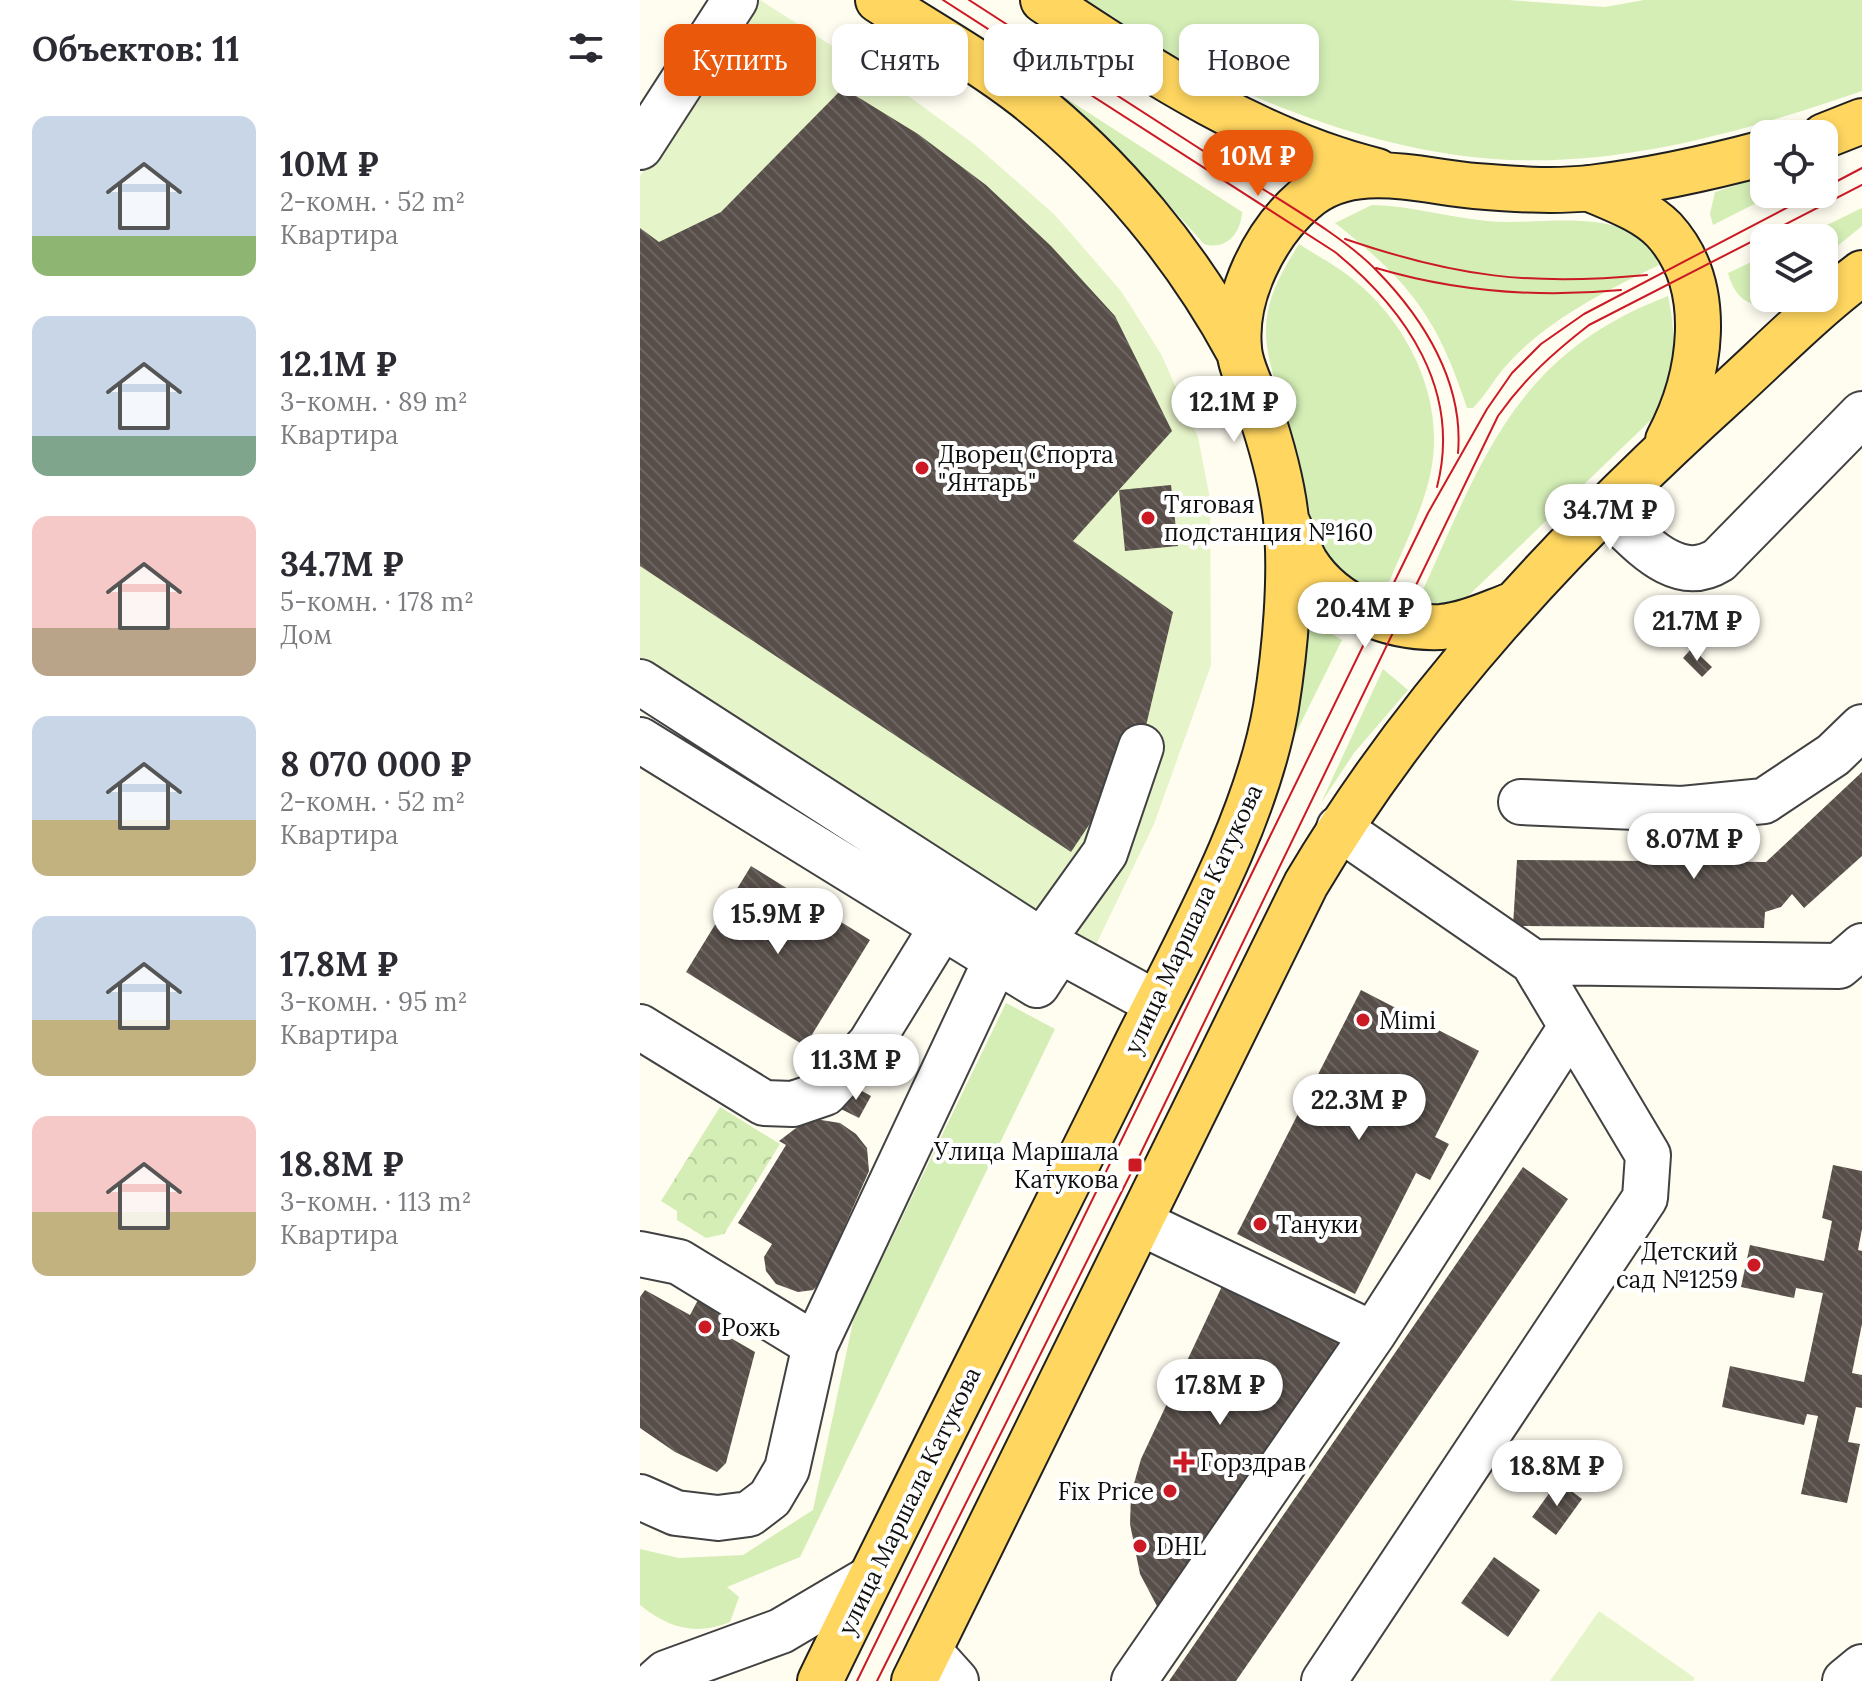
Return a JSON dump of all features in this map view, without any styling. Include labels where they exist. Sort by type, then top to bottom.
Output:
[{"type":"main road","points":[[878,0],[1025,97],[1084,148],[1140,206],[1181,260],[1239,352]]},
{"type":"main road","points":[[1043,0],[1217,109],[1276,137],[1351,164],[1403,177]]},
{"type":"main road","points":[[1838,130],[1862,121]]},
{"type":"main road","name":"улица Маршала Катукова","points":[[820,1681],[1156,1003],[1246,815],[1263,763],[1276,707],[1285,611],[1286,521],[1262,414],[1239,352],[1241,317],[1249,284],[1264,250],[1293,209],[1311,193],[1334,181],[1365,176],[1403,177],[1525,189],[1588,188],[1750,156]]},
{"type":"main road","points":[[1588,188],[1628,205],[1662,229],[1689,274],[1697,330],[1695,366],[1682,413],[1660,454]]},
{"type":"main road","points":[[933,1671],[1141,1223],[1306,884],[1339,828],[1384,761],[1512,605],[1660,454],[1862,273]]},
{"type":"main road","points":[[1286,521],[1307,565],[1350,605],[1377,618],[1395,624],[1442,627],[1512,605]]},
{"type":"lane","points":[[640,147],[735,0]]},
{"type":"lane","points":[[1605,509],[1668,564],[1704,569],[1719,560],[1862,414]]},
{"type":"lane","points":[[640,682],[1051,946],[1156,1003]]},
{"type":"lane","points":[[1521,802],[1682,809],[1764,801],[1833,755],[1862,727]]},
{"type":"lane","points":[[640,740],[1037,985],[1051,946],[1105,853],[1141,747]]},
{"type":"lane","points":[[1324,1681],[1645,1198],[1648,1155],[1533,962],[1339,828]]},
{"type":"lane","points":[[640,1027],[764,1103],[793,1104],[825,1093],[870,1044],[942,927]]},
{"type":"lane","points":[[1533,962],[1839,966],[1862,946]]},
{"type":"lane","points":[[640,1497],[676,1513],[718,1518],[749,1514],[770,1498],[787,1469],[815,1345],[996,960]]},
{"type":"lane","points":[[1134,1681],[1373,1334],[1571,1027]]},
{"type":"lane","points":[[1141,1223],[1373,1334]]},
{"type":"lane","points":[[640,1254],[679,1262],[815,1345]]},
{"type":"lane","points":[[659,1670],[781,1631],[869,1579]]},
{"type":"lane","points":[[1845,1681],[1862,1667]]},
{"type":"green space","name":"Дворец Спорта \"Янтарь\"","points":[[753,0],[760,0],[798,24],[738,24]]},
{"type":"green space","points":[[1086,0],[1508,0],[1605,7],[1644,0],[1862,0],[1862,91],[1773,120],[1750,120],[1750,126],[1635,152],[1588,158],[1494,159],[1396,144],[1331,125],[1254,96],[1319,96],[1319,24],[1179,24],[1179,58],[1163,49],[1163,24],[1124,24]]},
{"type":"green space","name":"Дворец Спорта \"Янтарь\"","points":[[816,36],[832,46],[832,96],[908,96],[974,144],[1054,214],[1121,291],[1161,354],[1198,437],[1210,499],[1211,665],[1154,824],[1091,955],[640,661],[640,176],[691,96],[816,96]]},
{"type":"green space","points":[[1060,96],[1242,212],[1239,227],[1231,238],[1219,245],[1204,244],[1125,156]]},
{"type":"green space","points":[[1750,181],[1750,206],[1713,225],[1710,214],[1715,192]]},
{"type":"green space","points":[[1372,205],[1487,221],[1576,221],[1610,225],[1627,230],[1643,240],[1659,265],[1596,297],[1556,322],[1520,351],[1473,408],[1467,408],[1445,349],[1418,304],[1383,264],[1335,223]]},
{"type":"green space","points":[[1862,208],[1862,226],[1838,246],[1838,224],[1829,224]]},
{"type":"green space","points":[[1299,244],[1355,281],[1391,318],[1418,363],[1432,413],[1434,439],[1429,480],[1390,580],[1377,593],[1344,575],[1333,565],[1321,546],[1312,521],[1298,453],[1269,358],[1266,329],[1269,306]]},
{"type":"green space","points":[[1750,263],[1750,302],[1733,287],[1728,273]]},
{"type":"green space","points":[[1668,296],[1673,358],[1654,417],[1468,596],[1438,607],[1418,601],[1484,459],[1509,418],[1538,382],[1573,349],[1615,320]]},
{"type":"green space","points":[[1319,626],[1342,640],[1277,771],[1301,629]]},
{"type":"green space","points":[[1383,669],[1408,690],[1354,753],[1321,803]]},
{"type":"green space","points":[[1006,1003],[1055,1029],[800,1557],[727,1587],[739,1597],[730,1622],[694,1629],[661,1619],[640,1605],[640,1549],[679,1558],[743,1555],[813,1510],[854,1317]]},
{"type":"green space","points":[[720,1107],[780,1144],[724,1234],[706,1238],[677,1220],[677,1211],[661,1201]]},
{"type":"green space","points":[[1599,1611],[1695,1678],[1693,1681],[1550,1681]]},
{"type":"building","name":"Дворец Спорта \"Янтарь\"","points":[[835,96],[856,96],[918,134],[986,185],[1051,246],[1115,316],[1172,431],[1073,541],[1173,612],[1141,747],[1071,852],[640,566],[640,228],[659,242],[721,212]]},
{"type":"building","name":"Тяговая подстанция №160","points":[[1171,485],[1178,546],[1125,551],[1119,490]]},
{"type":"building","points":[[1692,648],[1712,667],[1702,677],[1683,658]]},
{"type":"building","points":[[1862,772],[1862,856],[1804,908],[1792,894],[1781,907],[1765,912],[1764,928],[1513,926],[1517,860],[1766,862]]},
{"type":"building","points":[[751,866],[870,940],[805,1046],[686,972]]},
{"type":"building","points":[[1361,990],[1479,1051],[1435,1137],[1449,1144],[1430,1180],[1416,1173],[1355,1294],[1237,1234]]},
{"type":"building","points":[[853,1086],[871,1096],[859,1118],[841,1109]]},
{"type":"building","points":[[815,1119],[840,1123],[856,1134],[867,1148],[869,1171],[819,1284],[813,1290],[798,1292],[776,1284],[766,1271],[764,1257],[772,1244],[738,1223],[786,1145],[779,1141],[800,1125]]},
{"type":"building","points":[[1833,1165],[1862,1171],[1862,1229],[1858,1250],[1862,1251],[1862,1324],[1852,1373],[1862,1375],[1862,1408],[1856,1407],[1848,1442],[1860,1444],[1847,1503],[1801,1494],[1818,1416],[1807,1414],[1804,1425],[1722,1407],[1730,1366],[1804,1382],[1823,1293],[1796,1288],[1794,1298],[1741,1287],[1750,1245],[1824,1261],[1832,1221],[1822,1218]]},
{"type":"building","points":[[1523,1167],[1568,1199],[1236,1681],[1169,1681]]},
{"type":"building","points":[[1224,1282],[1346,1343],[1158,1608],[1140,1574],[1130,1524],[1131,1494],[1141,1459]]},
{"type":"building","points":[[645,1290],[690,1315],[699,1298],[737,1320],[729,1337],[755,1352],[726,1463],[717,1472],[675,1452],[640,1428],[640,1297]]},
{"type":"building","points":[[1558,1481],[1582,1499],[1556,1535],[1532,1517]]},
{"type":"building","points":[[1494,1557],[1540,1590],[1508,1637],[1461,1603]]},
{"type":"tram line","points":[[943,0],[1335,252],[1361,275],[1405,326],[1422,355],[1434,385],[1442,418],[1443,451],[1437,487]]},
{"type":"tram line","points":[[969,0],[1311,220],[1364,258],[1410,310],[1437,354],[1454,402],[1458,453]]},
{"type":"tram line","points":[[1838,181],[1862,168]]},
{"type":"tram line","points":[[877,1681],[1135,1165],[1498,416],[1540,367],[1589,325],[1862,185]]},
{"type":"tram line","points":[[857,1681],[1428,513],[1487,409],[1512,373],[1541,344],[1584,314],[1786,208]]},
{"type":"tram line","points":[[1345,239],[1423,262],[1494,275],[1566,279],[1647,275]]},
{"type":"tram line","points":[[1376,268],[1437,283],[1497,291],[1559,293],[1621,290]]},
{"type":"place","name":"Дворец Спорта \"Янтарь\"","points":[[922,468]]},
{"type":"place","name":"Тяговая подстанция №160","points":[[1148,518]]},
{"type":"place","name":"Mimi","points":[[1363,1020]]},
{"type":"place","name":"Улица Маршала Катукова","points":[[1135,1165]]},
{"type":"place","name":"Тануки","points":[[1260,1224]]},
{"type":"place","name":"Детский сад №1259","points":[[1754,1265]]},
{"type":"place","name":"Рожь","points":[[705,1327]]},
{"type":"place","name":"Горздрав","points":[[1184,1462]]},
{"type":"place","name":"Fix Price","points":[[1170,1491]]},
{"type":"place","name":"DHL","points":[[1140,1546]]}]
